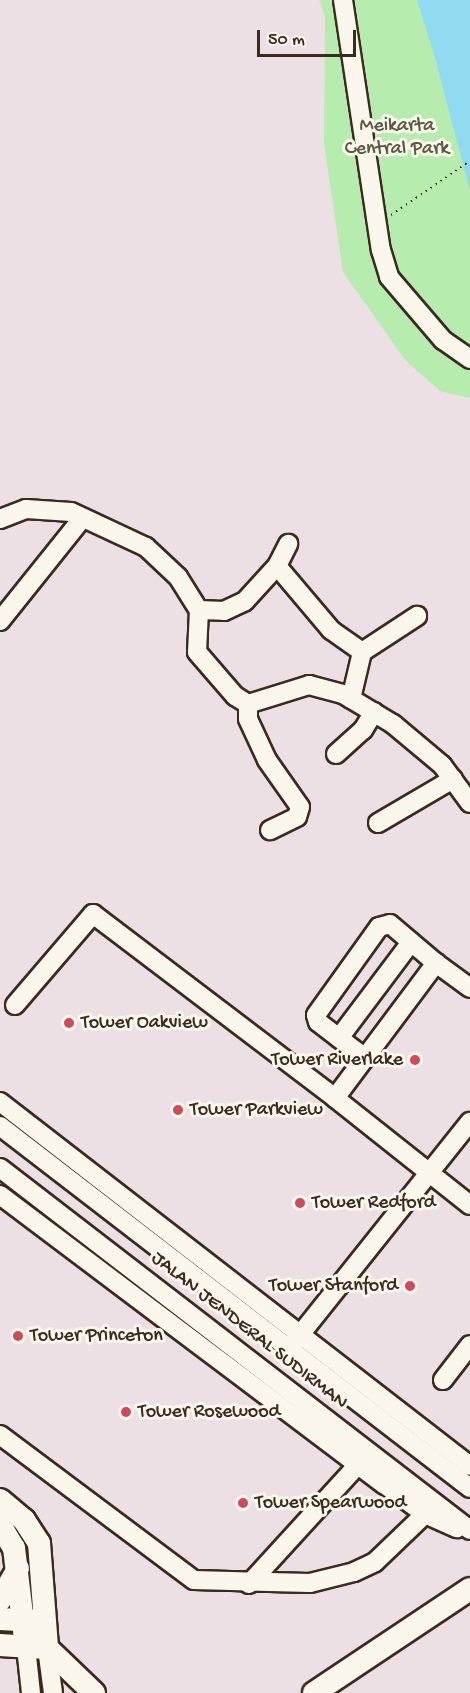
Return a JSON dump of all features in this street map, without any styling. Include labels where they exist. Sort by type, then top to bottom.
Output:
[{"type":"main road","points":[[0,1500],[24,1520],[39,1543],[46,1622],[37,1648]]},
{"type":"main road","points":[[0,1525],[14,1548],[23,1620],[37,1648],[94,1693]]},
{"type":"main road","points":[[0,1600],[18,1569]]},
{"type":"main road","points":[[314,1693],[470,1589]]},
{"type":"main road","points":[[0,1619],[46,1622]]},
{"type":"main road","points":[[0,1645],[37,1648]]},
{"type":"street","points":[[343,0],[377,219],[389,277],[405,301],[443,340],[470,359]]},
{"type":"street","points":[[0,519],[26,509],[83,517],[155,554],[199,610],[197,652],[248,704],[248,719],[267,759],[300,807],[297,817],[270,830]]},
{"type":"street","points":[[0,621],[80,521]]},
{"type":"street","points":[[199,610],[238,606],[277,566],[288,544]]},
{"type":"street","points":[[277,566],[331,630],[362,652]]},
{"type":"street","points":[[351,699],[362,652],[417,616]]},
{"type":"street","points":[[248,704],[309,685],[351,699],[374,712],[453,779],[470,803]]},
{"type":"street","points":[[336,754],[363,730],[374,712]]},
{"type":"street","points":[[378,823],[453,779]]},
{"type":"street","points":[[15,1005],[85,917],[98,916],[470,1205]]},
{"type":"street","points":[[365,1058],[318,1022],[316,1015],[372,936],[386,922],[470,988]]},
{"type":"street","points":[[339,1038],[411,942]]},
{"type":"street","points":[[335,1098],[436,963]]},
{"type":"street","points":[[0,1102],[294,1342],[470,1466]]},
{"type":"street","points":[[294,1342],[470,1122]]},
{"type":"street","name":"JALAN JENDERAL SUDIRMAN","points":[[0,1126],[294,1342],[470,1488]]},
{"type":"street","name":"JALAN JENDERAL SUDIRMAN","points":[[0,1168],[82,1231],[364,1459],[408,1482],[470,1532]]},
{"type":"street","points":[[0,1195],[364,1459],[384,1484],[425,1514],[470,1532]]},
{"type":"street","points":[[56,1237],[82,1231]]},
{"type":"street","points":[[443,1380],[470,1345]]},
{"type":"street","points":[[0,1435],[178,1573],[194,1580],[249,1584],[310,1582],[354,1572],[375,1562],[425,1514]]},
{"type":"street","points":[[249,1584],[364,1459]]},
{"type":"street","points":[[384,1484],[408,1482]]},
{"type":"street","points":[[31,1693],[37,1648]]},
{"type":"street","points":[[37,1648],[53,1693]]},
{"type":"path","points":[[377,219],[470,160]]},
{"type":"green space","name":"Meikarta Central Park","points":[[319,0],[470,0],[470,398],[440,391],[406,361],[343,272],[324,144],[325,17]]},
{"type":"water","points":[[417,0],[470,0],[470,191],[434,54]]},
{"type":"place","name":"Tower Oakview","points":[[69,1023]]},
{"type":"place","name":"Tower Riverlake","points":[[415,1060]]},
{"type":"place","name":"Tower Parkview","points":[[178,1110]]},
{"type":"place","name":"Tower Redford","points":[[300,1203]]},
{"type":"place","name":"Tower Stanford","points":[[410,1286]]},
{"type":"place","name":"Tower Princeton","points":[[18,1336]]},
{"type":"place","name":"Tower Rosewood","points":[[126,1412]]},
{"type":"place","name":"Tower Spearwood","points":[[243,1503]]}]
